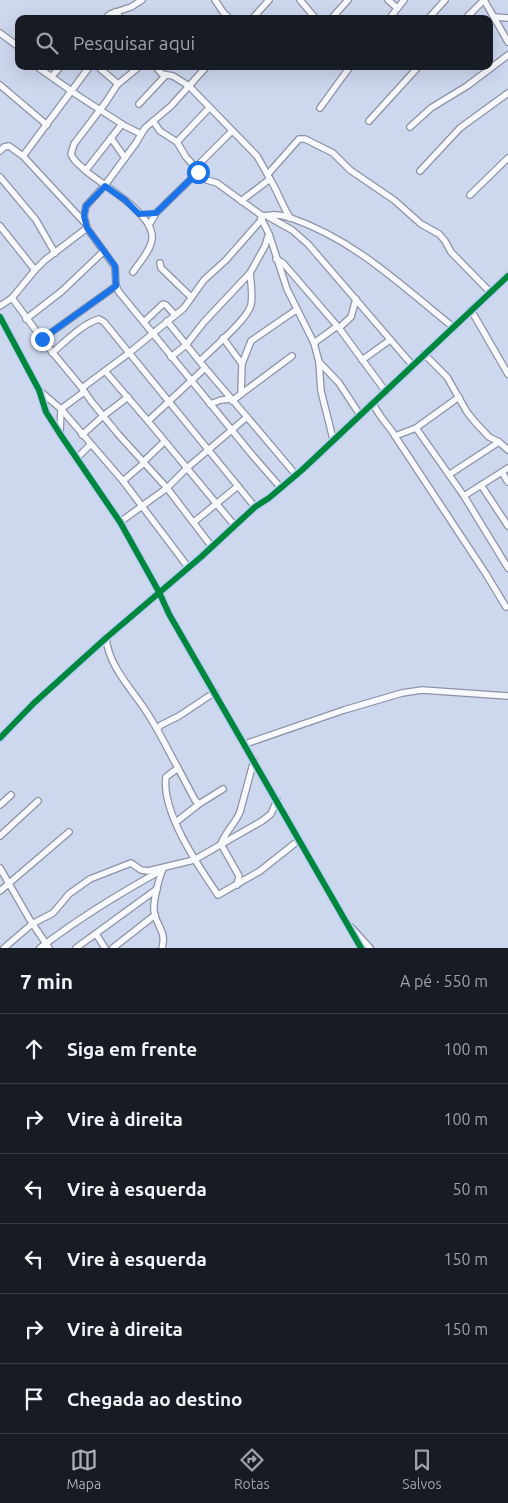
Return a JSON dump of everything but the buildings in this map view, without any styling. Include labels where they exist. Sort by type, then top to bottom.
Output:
[{"type":"street","points":[[108,15],[131,7],[142,0]]},
{"type":"street","points":[[214,0],[226,15]]},
{"type":"street","points":[[256,15],[269,0]]},
{"type":"street","points":[[300,0],[313,15]]},
{"type":"street","points":[[388,0],[397,8]]},
{"type":"street","points":[[392,15],[404,0]]},
{"type":"street","points":[[432,15],[445,0]]},
{"type":"street","points":[[470,15],[484,0],[508,42]]},
{"type":"street","points":[[335,15],[347,1]]},
{"type":"street","points":[[115,12],[118,15]]},
{"type":"street","points":[[495,17],[508,18]]},
{"type":"street","points":[[0,33],[15,44]]},
{"type":"street","points":[[493,66],[508,55]]},
{"type":"street","points":[[42,70],[122,124],[141,134]]},
{"type":"street","points":[[52,76],[57,70]]},
{"type":"street","points":[[23,156],[87,70]]},
{"type":"street","points":[[102,70],[118,84]]},
{"type":"street","points":[[133,272],[152,242],[152,233],[149,225],[125,200],[72,158],[71,150],[118,84],[135,70]]},
{"type":"street","points":[[158,70],[162,74],[174,76],[189,86],[257,156],[279,194],[280,202],[290,218]]},
{"type":"street","points":[[86,225],[84,216],[86,206],[105,186],[141,134],[167,110],[203,70]]},
{"type":"street","points":[[320,108],[347,70]]},
{"type":"street","points":[[368,122],[415,70]]},
{"type":"street","points":[[410,127],[424,113],[467,86],[488,70]]},
{"type":"street","points":[[139,104],[166,75]]},
{"type":"street","points":[[0,85],[47,125]]},
{"type":"street","points":[[420,171],[460,128],[508,93]]},
{"type":"street","points":[[177,142],[209,108]]},
{"type":"street","points":[[153,121],[160,131],[177,142],[186,157],[207,180],[217,183],[263,216],[302,238],[413,366]]},
{"type":"street","points":[[86,170],[122,124]]},
{"type":"street","points":[[149,225],[156,213],[232,131]]},
{"type":"street","points":[[111,138],[125,158]]},
{"type":"street","points":[[241,201],[269,177],[299,139],[306,139],[333,153],[350,170],[394,200],[424,226],[439,234],[451,252],[490,292]]},
{"type":"street","points":[[0,151],[4,147],[10,146],[23,156],[86,225],[115,266],[116,286],[119,292],[153,332],[190,381],[281,488]]},
{"type":"street","points":[[470,195],[508,158]]},
{"type":"street","points":[[0,177],[36,220],[55,253]]},
{"type":"street","points":[[139,214],[156,213]]},
{"type":"street","points":[[60,434],[61,410],[153,332],[176,316],[204,280],[226,260],[263,216],[276,215],[290,218],[342,241],[387,272],[453,327]]},
{"type":"street","points":[[263,216],[287,290],[314,342],[319,362],[321,391],[333,439]]},
{"type":"street","points":[[0,306],[12,298],[35,270],[86,225]]},
{"type":"street","points":[[0,226],[35,270]]},
{"type":"street","points":[[171,357],[186,344],[250,273],[265,246],[269,234]]},
{"type":"street","points":[[26,319],[62,291],[104,251]]},
{"type":"street","points":[[276,259],[283,263],[338,328],[386,392]]},
{"type":"street","points":[[160,263],[161,268],[191,297]]},
{"type":"street","points":[[200,361],[242,321],[249,310],[252,296],[250,273]]},
{"type":"street","points":[[0,738],[44,694],[106,638],[256,507],[296,475],[508,276]]},
{"type":"street","points":[[42,339],[116,286]]},
{"type":"street","points":[[12,298],[52,353],[103,416],[167,488],[212,547]]},
{"type":"street","points":[[314,342],[338,328],[351,317],[356,299]]},
{"type":"street","points":[[144,322],[163,304],[176,316]]},
{"type":"street","points":[[241,394],[242,364],[251,341],[296,310]]},
{"type":"street","points":[[470,310],[508,374]]},
{"type":"street","points":[[0,317],[39,390],[46,412],[120,522],[160,592],[169,614],[361,948]]},
{"type":"street","points":[[52,353],[75,333],[99,319],[104,322],[256,507]]},
{"type":"street","points":[[167,322],[296,475]]},
{"type":"street","points":[[222,338],[242,364]]},
{"type":"street","points":[[362,360],[390,340]]},
{"type":"street","points":[[424,354],[444,373],[467,412],[488,437],[500,442],[508,450]]},
{"type":"street","points":[[210,404],[223,399],[231,400],[292,356]]},
{"type":"street","points":[[319,362],[339,383],[362,413],[378,414]]},
{"type":"street","points":[[148,421],[205,368]]},
{"type":"street","points":[[105,372],[235,526]]},
{"type":"street","points":[[39,390],[61,410],[123,481],[188,567]]},
{"type":"street","points":[[82,435],[128,397]]},
{"type":"street","points":[[395,436],[416,428],[459,397]]},
{"type":"street","points":[[373,403],[378,414],[386,422],[507,608]]},
{"type":"street","points":[[46,412],[54,404]]},
{"type":"street","points":[[120,522],[167,488],[187,468],[248,417]]},
{"type":"street","points":[[416,428],[450,474],[508,568]]},
{"type":"street","points":[[123,481],[164,442]]},
{"type":"street","points":[[450,474],[500,442]]},
{"type":"street","points":[[76,458],[90,445]]},
{"type":"street","points":[[464,496],[508,468]]},
{"type":"street","points":[[502,472],[508,482]]},
{"type":"street","points":[[481,485],[508,526]]},
{"type":"street","points":[[194,522],[238,486]]},
{"type":"street","points":[[106,638],[107,651],[157,729],[195,800],[199,804]]},
{"type":"street","points":[[245,744],[344,710],[402,693],[422,690],[508,696]]},
{"type":"street","points":[[157,729],[215,692]]},
{"type":"street","points":[[237,884],[239,876],[221,844],[224,836],[240,812],[254,760]]},
{"type":"street","points":[[178,768],[166,777],[167,797],[176,822],[194,860],[218,895],[260,870],[299,840]]},
{"type":"street","points":[[176,822],[222,789]]},
{"type":"street","points":[[0,805],[11,795]]},
{"type":"street","points":[[4,948],[32,924],[54,913],[69,894],[90,878],[128,863],[135,864],[143,871],[164,869],[194,860],[262,822],[271,814],[277,800]]},
{"type":"street","points":[[0,836],[38,801]]},
{"type":"street","points":[[0,891],[69,832]]},
{"type":"street","points":[[0,868],[32,924],[48,946]]},
{"type":"street","points":[[162,948],[162,928],[155,915],[154,908],[157,889],[164,869]]},
{"type":"street","points":[[40,948],[48,946],[106,903],[164,869]]},
{"type":"street","points":[[76,948],[157,889]]},
{"type":"street","points":[[113,948],[155,915]]},
{"type":"street","points":[[346,922],[370,948]]},
{"type":"street","points":[[96,934],[105,948]]},
{"type":"cycle path","points":[[0,738],[34,703],[106,638],[201,557],[255,507],[269,498],[302,470],[508,276]]},
{"type":"cycle path","points":[[0,317],[39,390],[46,412],[120,522],[159,592],[169,614],[361,948]]},
{"type":"route","points":[[42,339],[116,286],[117,271],[115,266],[87,228],[84,216],[86,206],[105,186],[130,204],[139,214],[156,213],[198,172]]}]
